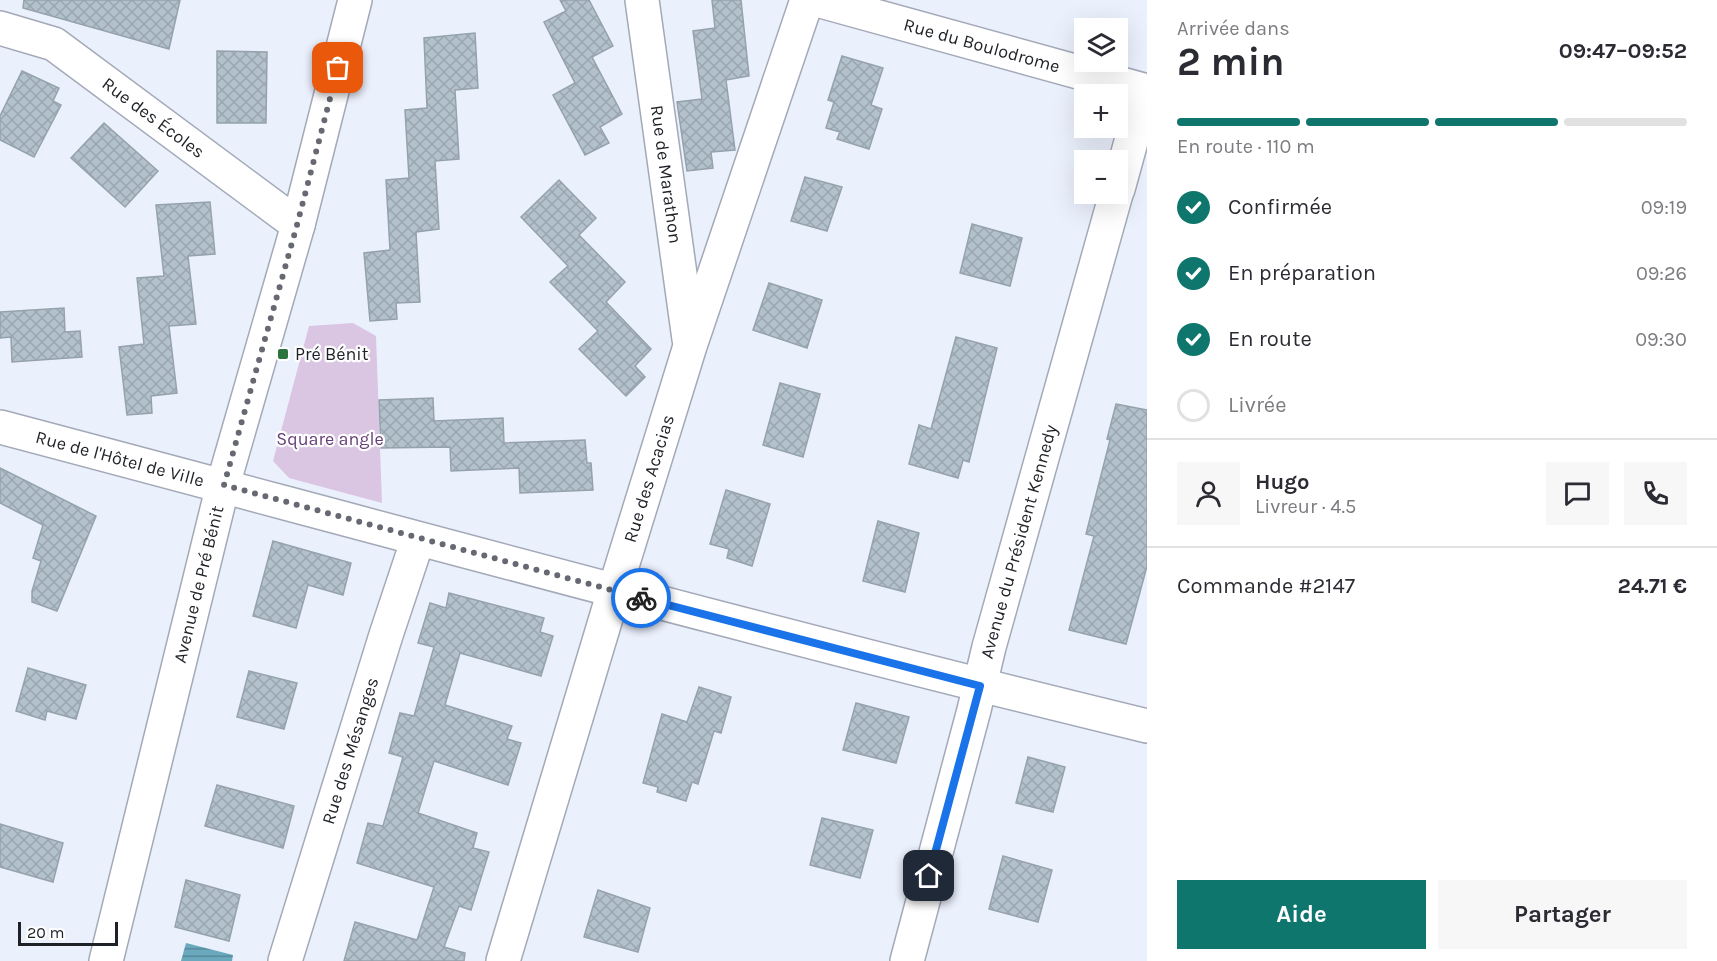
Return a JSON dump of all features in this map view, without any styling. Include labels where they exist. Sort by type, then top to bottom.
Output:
[{"type":"street","name":"Avenue de Pré Bénit","points":[[106,961],[224,485],[297,225],[355,0]]},
{"type":"street","name":"Rue de Marathon","points":[[642,0],[690,346]]},
{"type":"street","name":"Rue des Acacias","points":[[503,961],[690,346],[807,0]]},
{"type":"street","name":"Rue du Boulodrome","points":[[817,0],[1146,91]]},
{"type":"street","name":"Rue des Écoles","points":[[0,28],[54,44],[297,225]]},
{"type":"street","points":[[1128,154],[1146,91]]},
{"type":"street","name":"Avenue du Président Kennedy","points":[[907,961],[980,686],[988,647],[1113,204]]},
{"type":"street","name":"Rue de l'Hôtel de Ville","points":[[0,427],[614,591],[980,686],[1147,726]]},
{"type":"street","name":"Rue des Mésanges","points":[[285,961],[418,539]]},
{"type":"green space","name":"Square angle","points":[[353,323],[376,336],[382,503],[289,478],[273,461],[309,326]]},
{"type":"water","points":[[186,943],[233,955],[232,961],[181,961]]},
{"type":"building","points":[[24,0],[180,0],[169,49],[23,8]]},
{"type":"building","points":[[560,0],[589,0],[613,46],[592,57],[622,114],[600,127],[609,143],[585,155],[553,95],[575,83],[544,22],[566,11]]},
{"type":"building","points":[[712,0],[741,0],[749,76],[726,80],[735,150],[711,152],[713,168],[687,171],[677,102],[702,99],[693,31],[715,28]]},
{"type":"building","points":[[475,33],[478,88],[455,90],[459,159],[435,161],[439,229],[416,232],[420,302],[396,303],[397,319],[370,321],[364,253],[390,250],[386,180],[409,178],[405,110],[427,108],[424,38]]},
{"type":"building","points":[[217,51],[267,52],[266,123],[217,123]]},
{"type":"building","points":[[842,56],[883,68],[871,105],[882,109],[869,149],[837,139],[840,132],[826,128],[834,102],[828,100]]},
{"type":"building","points":[[22,71],[59,88],[53,101],[61,105],[34,157],[0,140],[0,116]]},
{"type":"building","points":[[104,123],[158,171],[125,207],[71,158]]},
{"type":"building","points":[[805,177],[842,187],[827,231],[791,221]]},
{"type":"building","points":[[559,180],[596,218],[579,235],[625,282],[606,302],[651,349],[635,366],[645,377],[626,396],[579,349],[598,331],[550,282],[568,266],[521,217]]},
{"type":"building","points":[[210,202],[215,254],[188,256],[196,324],[169,326],[177,393],[151,396],[152,413],[127,415],[119,347],[144,344],[137,278],[164,276],[156,205]]},
{"type":"building","points":[[972,224],[1022,238],[1010,286],[960,273]]},
{"type":"building","points":[[769,283],[822,300],[807,348],[753,330]]},
{"type":"building","points":[[64,308],[65,332],[80,331],[82,357],[12,362],[11,337],[0,338],[0,312]]},
{"type":"building","points":[[956,337],[997,348],[969,462],[963,460],[958,478],[909,464],[919,425],[931,429]]},
{"type":"building","points":[[780,383],[820,394],[803,457],[763,445]]},
{"type":"building","points":[[433,398],[434,421],[503,418],[504,443],[585,440],[587,463],[591,463],[593,490],[520,493],[519,468],[451,471],[450,447],[381,448],[379,400]]},
{"type":"building","points":[[1116,404],[1147,410],[1147,566],[1126,644],[1069,630],[1094,536],[1086,534],[1110,440],[1107,439]]},
{"type":"building","points":[[0,468],[96,516],[57,611],[32,602],[32,591],[41,561],[33,558],[43,525],[0,503]]},
{"type":"building","points":[[726,490],[770,504],[752,566],[727,558],[729,549],[710,544]]},
{"type":"building","points":[[878,521],[919,533],[905,592],[863,581]]},
{"type":"building","points":[[273,541],[351,563],[343,595],[308,585],[296,628],[253,616]]},
{"type":"building","points":[[449,593],[544,618],[540,632],[553,636],[541,676],[460,653],[445,705],[512,726],[507,739],[521,743],[508,785],[434,761],[418,813],[477,833],[473,848],[489,852],[471,910],[459,906],[444,947],[465,953],[464,961],[344,961],[355,922],[417,940],[434,887],[357,863],[368,823],[383,826],[403,757],[389,753],[400,713],[414,716],[434,647],[418,643],[430,603],[446,608]]},
{"type":"building","points":[[28,668],[86,685],[76,719],[47,711],[45,720],[16,711]]},
{"type":"building","points":[[249,671],[297,683],[284,729],[237,717]]},
{"type":"building","points":[[699,687],[731,697],[721,733],[714,731],[698,784],[692,782],[686,801],[657,792],[658,787],[643,783],[662,714],[687,722]]},
{"type":"building","points":[[856,703],[909,717],[896,763],[843,750]]},
{"type":"building","points":[[1028,757],[1065,767],[1053,812],[1016,803]]},
{"type":"building","points":[[217,785],[294,806],[283,848],[205,826]]},
{"type":"building","points":[[822,818],[873,830],[860,878],[810,865]]},
{"type":"building","points":[[0,824],[63,843],[53,882],[0,867]]},
{"type":"building","points":[[1003,856],[1052,870],[1038,922],[989,909]]},
{"type":"building","points":[[186,880],[240,895],[229,941],[175,927]]},
{"type":"building","points":[[598,890],[650,908],[638,952],[584,937]]},
{"type":"way so far","points":[[338,68],[297,225],[224,485],[641,598]]},
{"type":"place","name":"Pré Bénit","points":[[283,354]]},
{"type":"route","points":[[641,598],[980,686],[929,876]]}]
